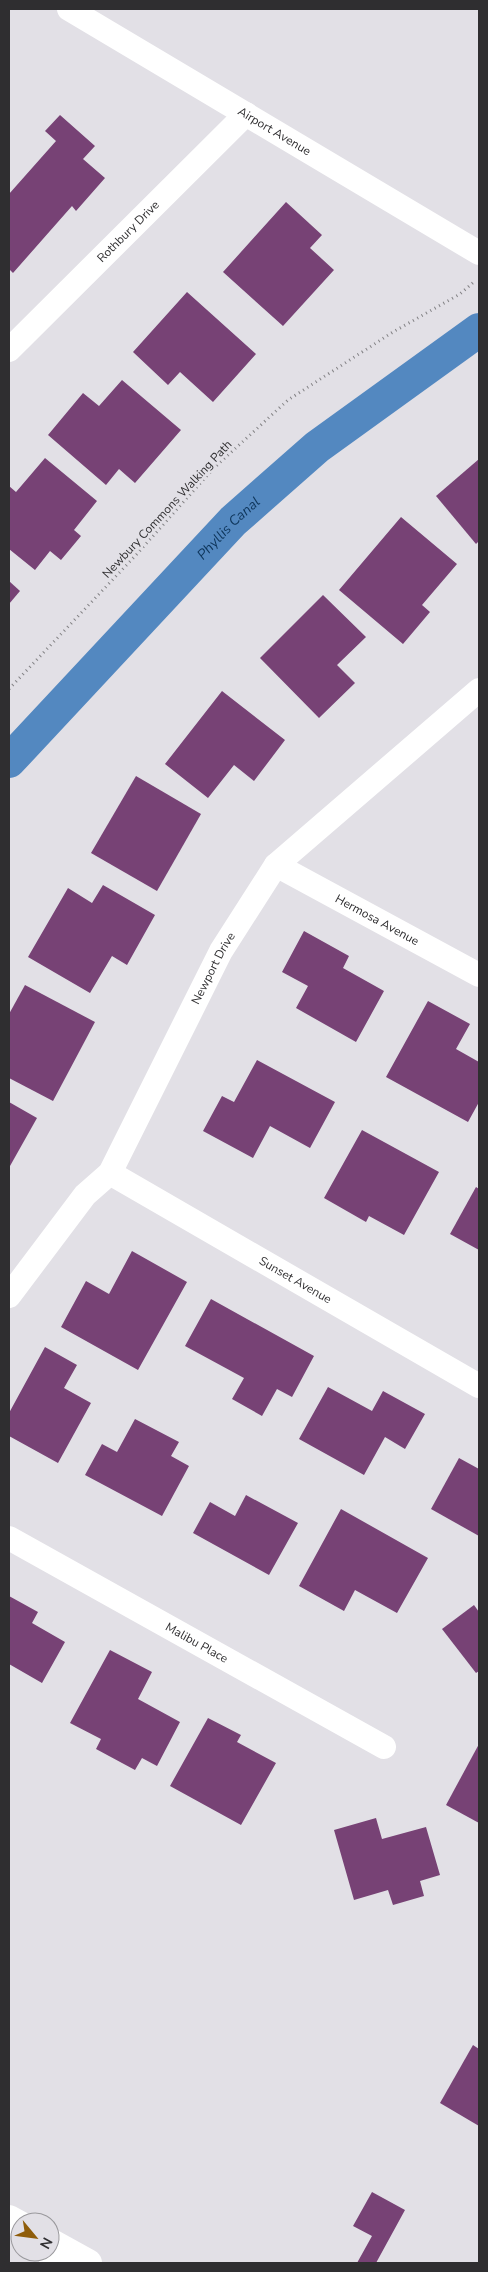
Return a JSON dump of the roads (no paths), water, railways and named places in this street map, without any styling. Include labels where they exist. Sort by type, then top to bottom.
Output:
[{"type":"street","name":"Airport Avenue","points":[[69,9],[479,253]]},
{"type":"street","name":"Rothbury Drive","points":[[9,350],[246,114]]},
{"type":"street","name":"Newport Drive","points":[[9,1296],[85,1195],[110,1174],[221,951],[276,865],[479,690]]},
{"type":"street","name":"Hermosa Avenue","points":[[276,865],[479,975]]},
{"type":"street","name":"Sunset Avenue","points":[[110,1174],[479,1386]]},
{"type":"street","name":"Malibu Place","points":[[9,1538],[384,1747]]},
{"type":"street","points":[[60,2253],[88,2263]]},
{"type":"waterway","name":"Phyllis Canal","points":[[9,761],[233,521],[317,447],[479,330]]}]
